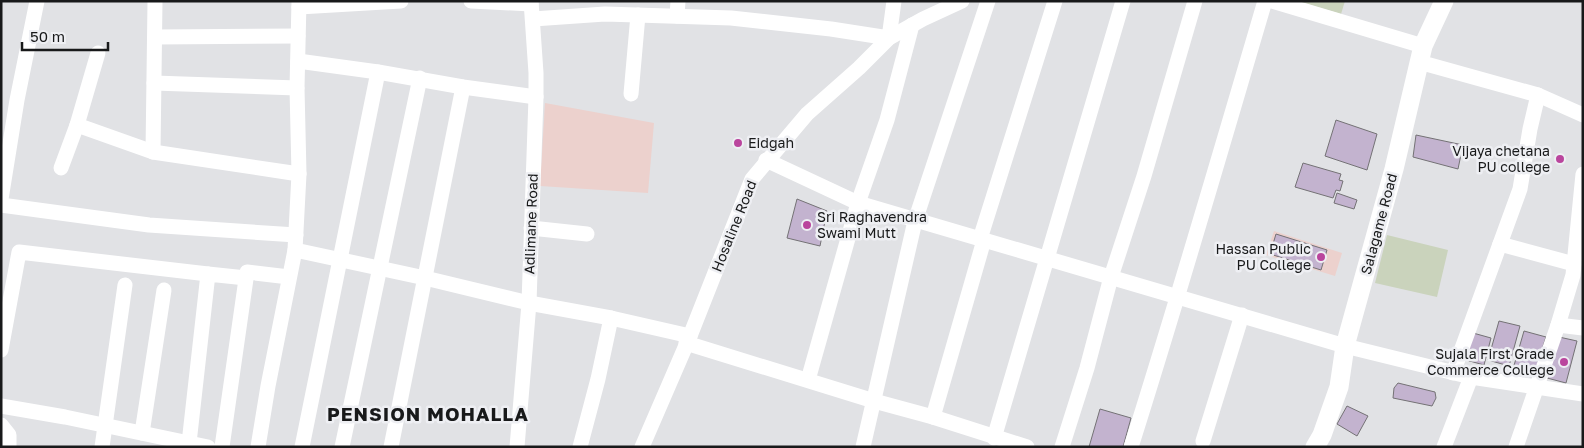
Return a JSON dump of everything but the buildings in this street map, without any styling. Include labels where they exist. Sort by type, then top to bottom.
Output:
[{"type":"main road","name":"Salagame Road","points":[[1315,447],[1322,435],[1339,387],[1345,346],[1394,168],[1421,54],[1444,1]]},
{"type":"street","points":[[1,199],[17,100],[37,1]]},
{"type":"street","points":[[152,152],[155,1]]},
{"type":"street","points":[[258,447],[295,250],[299,174],[297,88],[299,4],[401,1]]},
{"type":"street","points":[[471,1],[532,8],[610,8],[638,15],[677,9],[889,38],[894,1]]},
{"type":"street","name":"Hosaline Road","points":[[642,447],[688,340],[752,179],[766,160],[807,114],[859,68],[889,38],[962,1]]},
{"type":"street","points":[[864,447],[915,221],[988,1]]},
{"type":"street","points":[[932,418],[982,240],[1055,1]]},
{"type":"street","points":[[994,438],[1123,1]]},
{"type":"street","points":[[1062,447],[1087,368],[1111,277],[1144,176],[1195,1]]},
{"type":"street","points":[[1131,447],[1179,297],[1191,249],[1265,1]]},
{"type":"street","points":[[1272,1],[1538,95],[1583,114]]},
{"type":"street","name":"Adlimane Road","points":[[517,447],[529,303],[536,97],[532,8]]},
{"type":"street","points":[[631,94],[638,15]]},
{"type":"street","points":[[808,380],[858,203],[887,120],[912,25]]},
{"type":"street","points":[[155,36],[298,36]]},
{"type":"street","points":[[62,168],[77,126],[98,53]]},
{"type":"street","points":[[298,61],[536,97]]},
{"type":"street","points":[[302,447],[378,72]]},
{"type":"street","points":[[342,447],[420,78]]},
{"type":"street","points":[[154,83],[297,88]]},
{"type":"street","points":[[391,447],[463,87]]},
{"type":"street","points":[[1453,373],[1520,189],[1538,95]]},
{"type":"street","points":[[77,126],[152,152],[299,174]]},
{"type":"street","points":[[766,160],[858,203],[1345,346],[1471,377],[1583,394]]},
{"type":"street","points":[[1516,447],[1576,271],[1583,174]]},
{"type":"street","points":[[1,205],[149,225],[296,234]]},
{"type":"street","points":[[531,228],[587,234]]},
{"type":"street","points":[[1500,244],[1576,271]]},
{"type":"street","points":[[295,250],[529,303],[612,318],[688,340],[874,401],[1027,447]]},
{"type":"street","points":[[1,350],[19,252],[246,278]]},
{"type":"street","points":[[222,447],[247,272],[289,277]]},
{"type":"street","points":[[189,443],[208,274]]},
{"type":"street","points":[[102,447],[125,286]]},
{"type":"street","points":[[142,433],[164,290]]},
{"type":"street","points":[[1203,441],[1242,316]]},
{"type":"street","points":[[580,447],[612,318]]},
{"type":"street","points":[[1558,325],[1583,328]]},
{"type":"street","points":[[1444,447],[1471,377]]},
{"type":"street","points":[[1,406],[105,425],[208,447]]},
{"type":"street","points":[[1,425],[9,435],[9,447]]},
{"type":"shaded area","points":[[545,103],[654,123],[648,193],[540,186]]},
{"type":"shaded area","points":[[1274,231],[1342,253],[1335,276],[1266,255]]},
{"type":"green space","points":[[1297,1],[1345,1],[1341,14]]},
{"type":"green space","points":[[1387,235],[1448,250],[1437,297],[1375,283]]},
{"type":"place","name":"Eidgah","points":[[738,143]]},
{"type":"place","name":"Vijaya chetana PU college","points":[[1560,159]]},
{"type":"place","name":"Sri Raghavendra Swami Mutt","points":[[807,225]]},
{"type":"place","name":"Hassan Public PU College","points":[[1321,257]]},
{"type":"place","name":"Sujala First Grade Commerce College","points":[[1564,362]]},
{"type":"district","name":"PENSION MOHALLA","points":[[428,414]]}]
